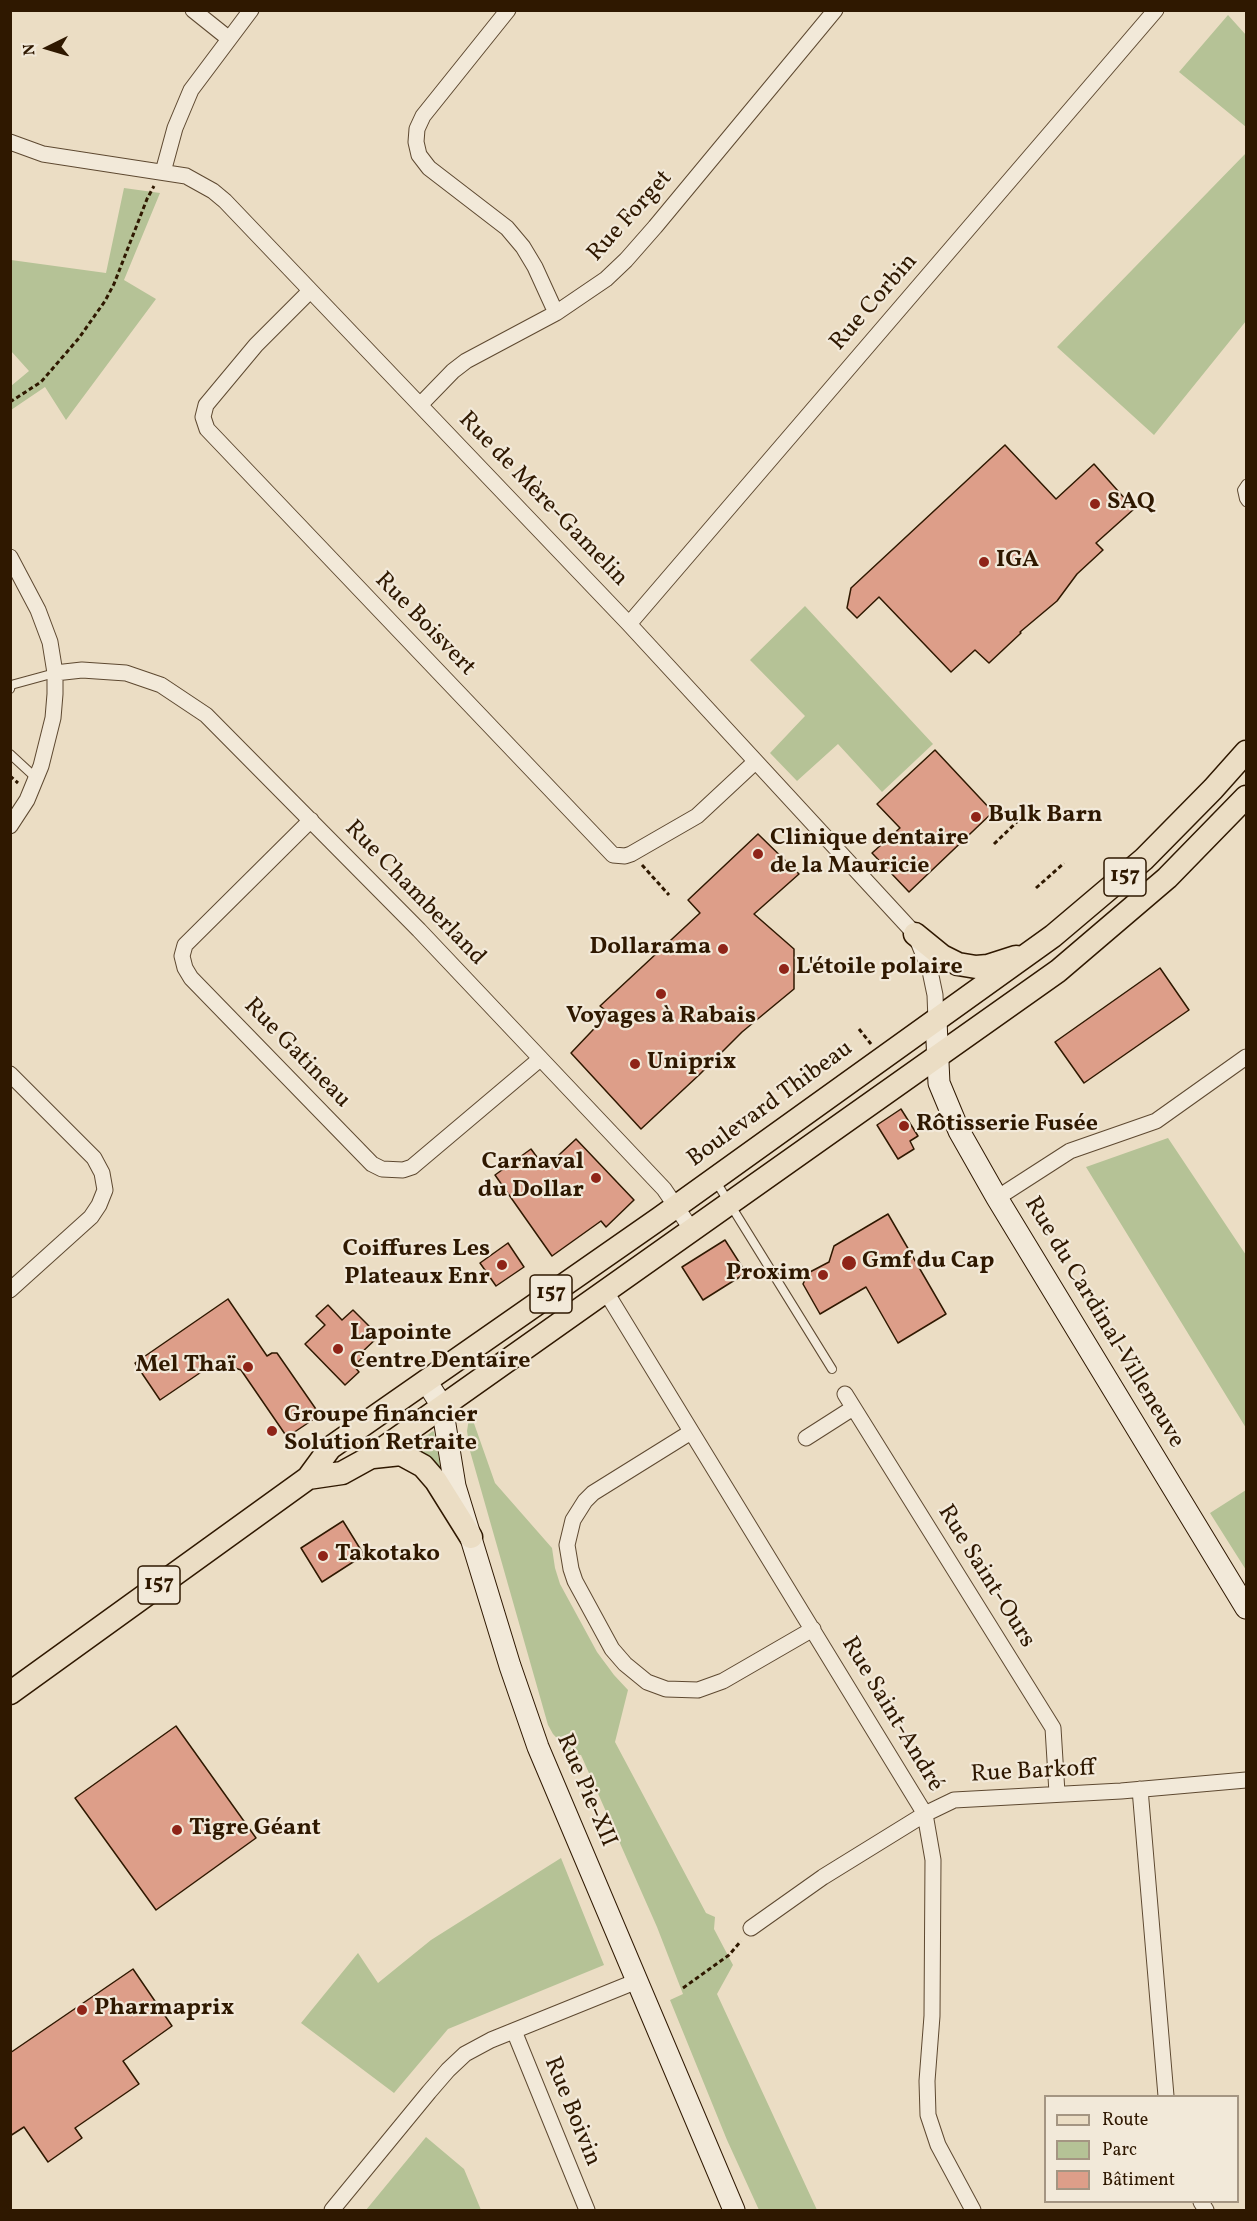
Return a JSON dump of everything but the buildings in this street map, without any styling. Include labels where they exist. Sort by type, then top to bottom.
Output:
[{"type":"main road","name":"Boulevard Thibeau","points":[[10,1693],[308,1478],[330,1448],[715,1179],[1032,952],[1097,901],[1144,859],[1243,763]]},
{"type":"main road","name":"Boulevard Thibeau","points":[[308,1478],[342,1473],[371,1457],[1058,971],[1167,878],[1246,796]]},
{"type":"main road","points":[[915,934],[942,956],[966,966],[988,966],[1032,952]]},
{"type":"main road","points":[[371,1457],[401,1454],[423,1466],[436,1481],[471,1537]]},
{"type":"street","points":[[193,10],[228,38]]},
{"type":"street","points":[[163,172],[175,128],[191,90],[250,10]]},
{"type":"street","points":[[508,10],[423,116],[417,129],[416,142],[419,154],[429,168],[507,228],[523,247],[556,313]]},
{"type":"street","name":"Rue Forget","points":[[420,405],[466,361],[556,313],[606,279],[626,260],[835,10]]},
{"type":"street","name":"Rue Corbin","points":[[629,624],[1156,10]]},
{"type":"street","name":"Rue de Mère-Gamelin","points":[[10,142],[43,154],[186,176],[213,191],[295,272],[310,291],[629,624],[915,934],[930,970],[935,995],[936,1020]]},
{"type":"street","name":"Rue Boisvert","points":[[310,291],[256,345],[206,405],[203,417],[207,429],[608,851],[619,856],[631,854]]},
{"type":"street","points":[[10,557],[42,621],[50,642],[55,673],[53,718],[36,778],[27,800],[10,826]]},
{"type":"street","name":"Rue Chamberland","points":[[55,673],[82,670],[126,673],[161,685],[206,715],[419,930],[664,1189],[692,1230]]},
{"type":"street","points":[[631,854],[697,816],[755,762]]},
{"type":"street","name":"Rue Gatineau","points":[[311,820],[185,945],[182,956],[184,968],[191,978],[372,1164],[382,1169],[403,1170],[412,1167],[540,1059]]},
{"type":"street","name":"Rue du Cardinal-Villeneuve","points":[[936,1020],[939,1083],[959,1131],[997,1198],[1246,1608]]},
{"type":"street","points":[[997,1198],[1070,1151],[1156,1121],[1246,1057]]},
{"type":"street","points":[[10,1074],[94,1158],[102,1173],[105,1190],[99,1205],[90,1217],[10,1290]]},
{"type":"street","name":"Rue Saint-André","points":[[606,1292],[925,1814],[933,1860],[932,2016],[927,2081],[928,2115],[938,2145],[973,2211]]},
{"type":"street","name":"Rue Pie-XII","points":[[426,1381],[442,1406],[455,1486],[510,1666],[538,1748],[734,2211]]},
{"type":"street","name":"Rue Saint-Ours","points":[[845,1394],[1053,1728],[1057,1793]]},
{"type":"street","points":[[807,1438],[853,1408]]},
{"type":"street","points":[[691,1432],[593,1493],[573,1520],[567,1545],[571,1569],[575,1581],[612,1649],[625,1664],[647,1682],[666,1689],[698,1690],[723,1681],[813,1629]]},
{"type":"street","name":"Rue Barkoff","points":[[751,1928],[823,1877],[925,1814],[954,1800],[1246,1780]]},
{"type":"street","points":[[1140,1789],[1166,2095]]},
{"type":"street","points":[[332,2211],[454,2064],[471,2050],[637,1981]]},
{"type":"street","name":"Rue Boivin","points":[[514,2031],[587,2211]]},
{"type":"lane","points":[[1246,484],[1242,490],[1246,502]]},
{"type":"lane","points":[[10,689],[11,684],[55,673]]},
{"type":"lane","points":[[10,754],[36,778]]},
{"type":"lane","points":[[715,1179],[832,1369]]},
{"type":"path","points":[[10,402],[41,382],[79,338],[105,301],[114,285],[147,199],[163,172]]},
{"type":"path","points":[[994,844],[1022,817]]},
{"type":"path","points":[[631,854],[669,895]]},
{"type":"path","points":[[1036,888],[1064,863]]},
{"type":"path","points":[[682,1988],[729,1955]]},
{"type":"green space","points":[[1228,15],[1246,35],[1246,127],[1179,72]]},
{"type":"green space","points":[[1246,153],[1246,321],[1154,435],[1057,347]]},
{"type":"green space","points":[[124,188],[160,193],[124,280],[156,299],[66,420],[45,387],[11,410],[11,386],[29,371],[11,351],[11,260],[106,273]]},
{"type":"green space","points":[[805,606],[933,744],[882,792],[838,744],[797,781],[770,753],[805,716],[750,660]]},
{"type":"green space","points":[[1168,1138],[1246,1255],[1246,1428],[1086,1167]]},
{"type":"green space","points":[[470,1412],[495,1483],[552,1548],[560,1584],[597,1652],[628,1690],[615,1742],[706,1913],[715,1917],[714,1929],[733,1965],[717,1994],[817,2210],[759,2210],[727,2140],[670,2000],[683,1994],[657,1927],[581,1755],[572,1754],[553,1734],[548,1725],[470,1451],[467,1431]]},
{"type":"green space","points":[[434,1432],[441,1470],[411,1447]]},
{"type":"green space","points":[[1246,1490],[1246,1570],[1210,1513]]},
{"type":"green space","points":[[561,1858],[604,1965],[448,2029],[394,2093],[301,2023],[358,1953],[378,1983],[431,1940]]},
{"type":"green space","points":[[426,2137],[464,2169],[481,2210],[366,2210]]},
{"type":"place","name":"SAQ","points":[[1095,504]]},
{"type":"place","name":"IGA","points":[[984,562]]},
{"type":"place","name":"Bulk Barn","points":[[976,817]]},
{"type":"place","name":"Clinique dentaire de la Mauricie","points":[[758,854]]},
{"type":"place","name":"Dollarama","points":[[723,949]]},
{"type":"place","name":"L'étoile polaire","points":[[784,969]]},
{"type":"place","name":"Voyages à Rabais","points":[[661,994]]},
{"type":"place","name":"Uniprix","points":[[635,1064]]},
{"type":"place","name":"Rôtisserie Fusée","points":[[904,1126]]},
{"type":"place","name":"Carnaval du Dollar","points":[[596,1178]]},
{"type":"place","name":"Gmf du Cap","points":[[849,1263]]},
{"type":"place","name":"Coiffures Les Plateaux Enr","points":[[502,1265]]},
{"type":"place","name":"Proxim","points":[[823,1275]]},
{"type":"place","name":"Lapointe Centre Dentaire","points":[[338,1349]]},
{"type":"place","name":"Mel Thaï","points":[[248,1367]]},
{"type":"place","name":"Groupe financier Solution Retraite","points":[[272,1431]]},
{"type":"place","name":"Takotako","points":[[323,1556]]},
{"type":"place","name":"Tigre Géant","points":[[177,1830]]},
{"type":"place","name":"Pharmaprix","points":[[82,2010]]}]
